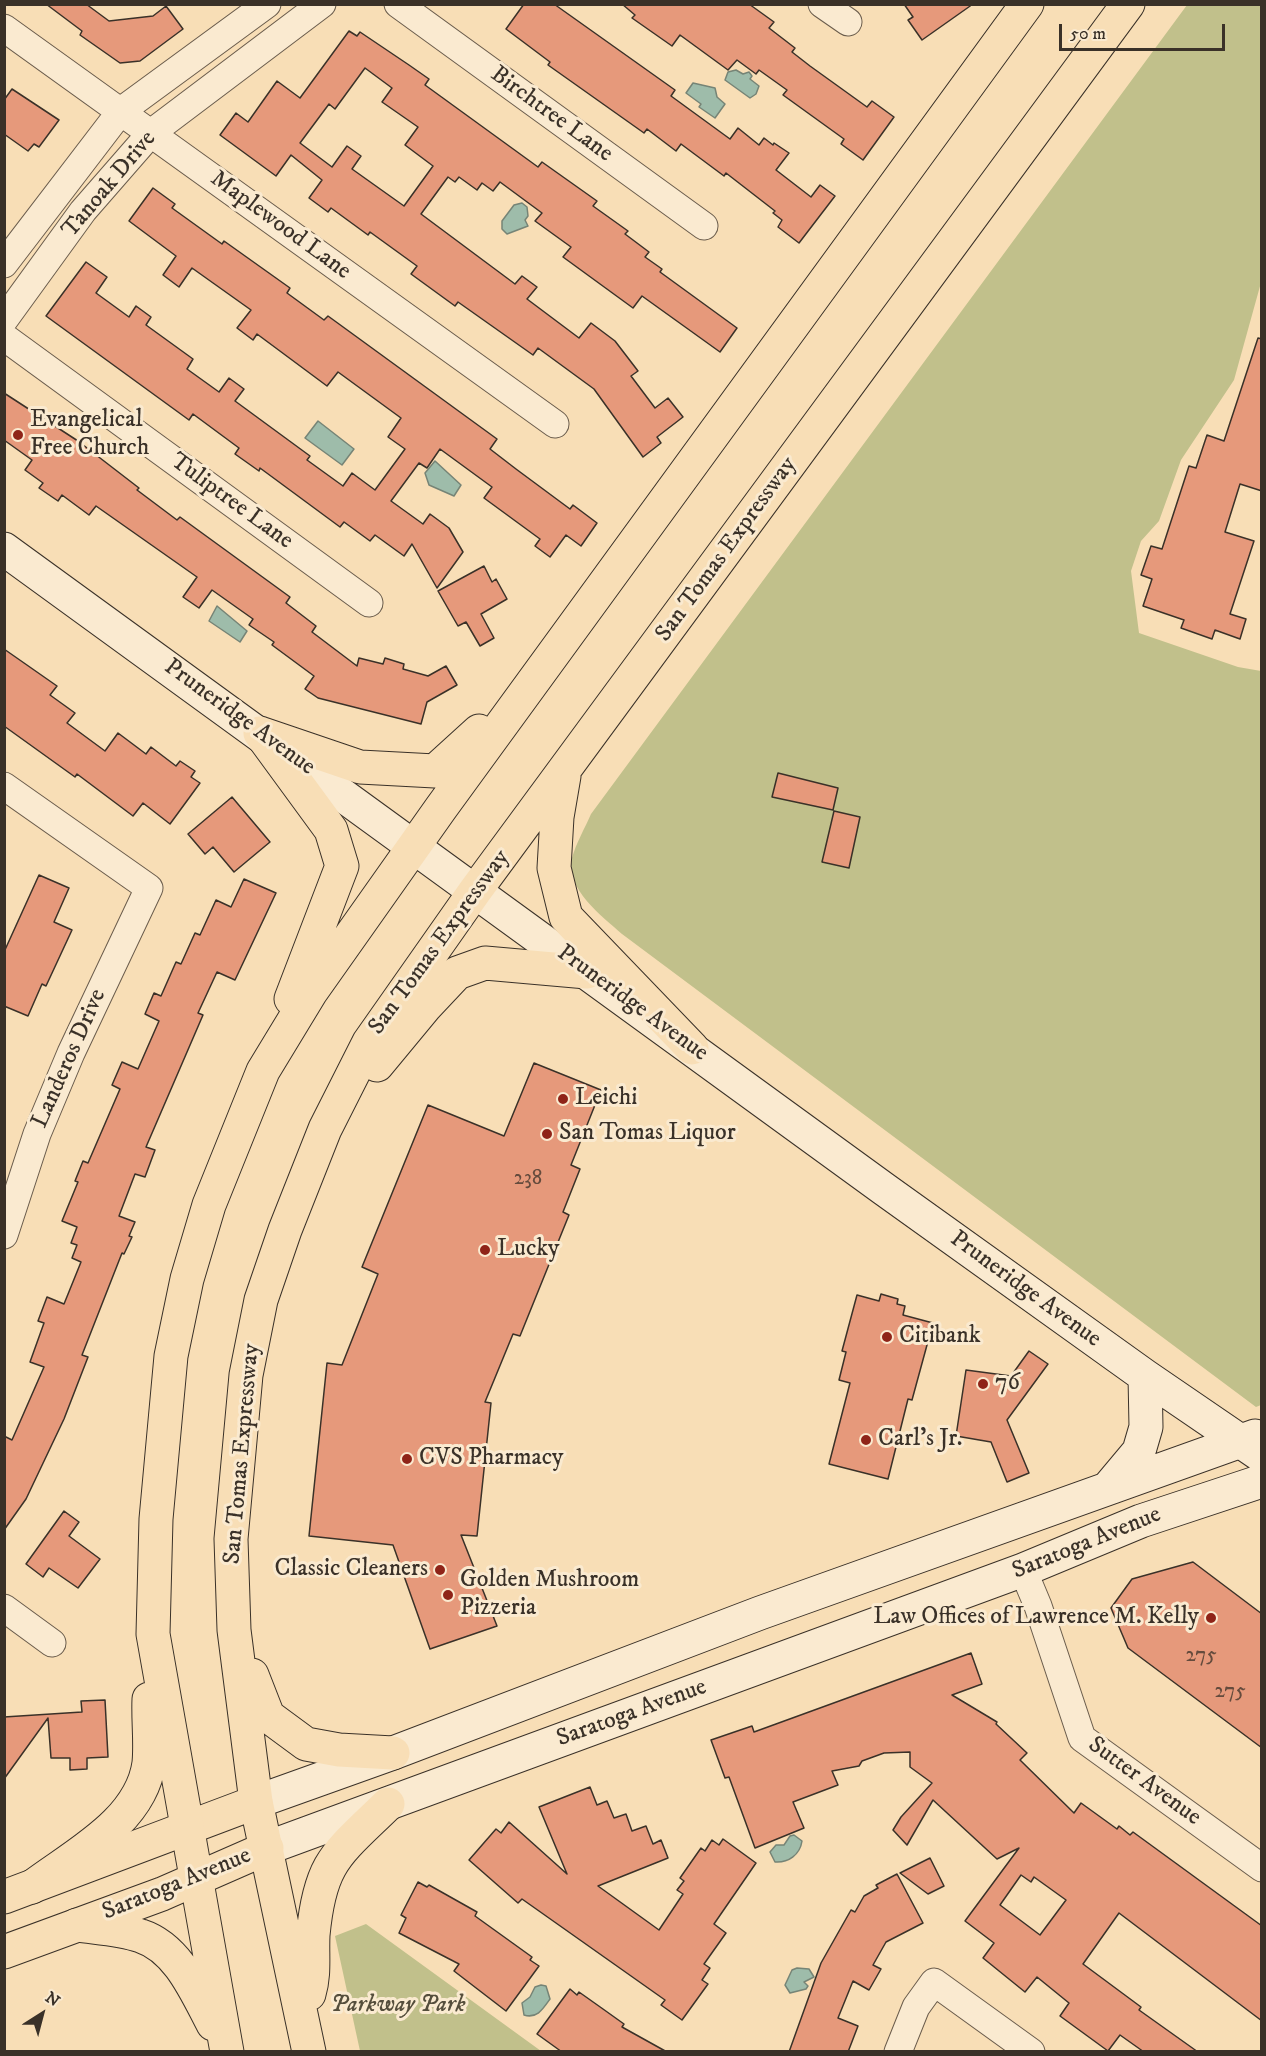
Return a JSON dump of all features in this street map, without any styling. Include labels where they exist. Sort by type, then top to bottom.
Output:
[{"type":"main road","points":[[263,1071],[311,992],[414,846],[1027,4]]},
{"type":"main road","name":"San Tomas Expressway","points":[[309,2052],[303,2013],[256,1802],[234,1630],[231,1539],[246,1375],[261,1300],[285,1230],[325,1129],[369,1042],[476,891],[1128,4]]},
{"type":"main road","name":"Pruneridge Avenue","points":[[4,549],[1145,1376],[1254,1444]]},
{"type":"main road","points":[[260,733],[360,767],[435,771],[536,679]]},
{"type":"main road","points":[[18,1892],[117,1822],[144,1783],[149,1762],[156,1519],[171,1356],[187,1279],[209,1205],[342,866],[331,830],[260,733]]},
{"type":"main road","points":[[565,772],[557,817],[554,868],[566,917],[692,1048]]},
{"type":"main road","points":[[325,1129],[425,1007],[457,973],[485,963],[587,972]]},
{"type":"main road","points":[[1108,1488],[1139,1451],[1146,1427],[1145,1376]]},
{"type":"main road","name":"Saratoga Avenue","points":[[18,1892],[393,1753],[760,1613],[1108,1488],[1254,1444]]},
{"type":"main road","name":"Saratoga Avenue","points":[[4,1952],[162,1894],[267,1848],[1023,1570],[1141,1521],[1262,1480]]},
{"type":"main road","points":[[234,1630],[268,1716],[306,1744],[339,1750],[393,1753]]},
{"type":"main road","points":[[153,1634],[225,2052]]},
{"type":"main road","points":[[303,2013],[313,1979],[316,1900],[321,1882],[338,1854],[388,1804]]},
{"type":"main road","points":[[77,1925],[143,1937],[171,1957],[186,1975],[210,2018],[225,2052]]},
{"type":"street","name":"Tanoak Drive","points":[[4,264],[121,111],[267,4]]},
{"type":"street","name":"Tanoak Drive","points":[[4,320],[83,211],[151,133],[322,4]]},
{"type":"street","name":"Birchtree Lane","points":[[398,4],[704,226]]},
{"type":"street","points":[[822,4],[848,22]]},
{"type":"street","name":"Maplewood Lane","points":[[4,27],[555,424]]},
{"type":"street","name":"Tuliptree Lane","points":[[4,337],[369,603]]},
{"type":"street","name":"Landeros Drive","points":[[4,786],[149,888],[71,1053],[37,1134],[5,1227]]},
{"type":"street","name":"Sutter Avenue","points":[[1023,1570],[1038,1606],[1082,1738],[1262,1868]]},
{"type":"street","points":[[4,1608],[52,1643]]},
{"type":"street","points":[[898,2052],[916,2007],[934,1983],[1031,2052]]},
{"type":"green space","points":[[1187,5],[1261,5],[1262,279],[1234,380],[1181,460],[1159,521],[1141,541],[1131,571],[1139,633],[1238,667],[1261,671],[1261,1405],[1256,1407],[622,934],[579,891],[571,869],[578,841],[591,814]]},
{"type":"green space","name":"Parkway Park","points":[[366,1924],[541,2051],[360,2051],[335,1936]]},
{"type":"shaded area","points":[[736,70],[743,74],[749,72],[752,76],[750,79],[759,86],[756,94],[750,98],[725,80],[728,72]]},
{"type":"shaded area","points":[[693,83],[715,88],[717,97],[725,104],[715,118],[699,107],[701,104],[686,93]]},
{"type":"shaded area","points":[[522,203],[527,207],[528,216],[525,220],[528,226],[507,234],[502,229],[502,221],[514,205]]},
{"type":"shaded area","points":[[318,421],[354,449],[342,465],[305,438]]},
{"type":"shaded area","points":[[435,461],[461,485],[454,496],[429,485],[425,473]]},
{"type":"shaded area","points":[[217,606],[247,631],[240,642],[209,621]]},
{"type":"shaded area","points":[[794,1835],[802,1841],[799,1850],[789,1859],[775,1862],[770,1852],[776,1845],[784,1845],[790,1836]]},
{"type":"shaded area","points":[[809,1969],[814,1977],[804,1982],[808,1986],[806,1989],[790,1993],[785,1985],[792,1970]]},
{"type":"shaded area","points":[[546,1986],[550,1999],[542,2010],[533,2016],[524,2015],[522,2003],[530,1997],[535,1987]]},
{"type":"building","points":[[46,4],[86,4],[109,21],[153,16],[166,6],[183,29],[140,61],[120,63],[80,35],[82,31]]},
{"type":"building","points":[[524,4],[554,4],[675,90],[671,96],[730,139],[738,128],[759,145],[764,138],[789,153],[776,170],[811,197],[820,185],[835,196],[799,243],[778,227],[782,220],[773,213],[775,211],[726,173],[724,176],[681,144],[676,151],[647,129],[644,133],[548,65],[550,62],[506,29]]},
{"type":"building","points":[[622,4],[749,4],[774,22],[769,28],[795,48],[792,52],[867,107],[872,101],[894,117],[863,160],[841,144],[844,139],[783,95],[787,90],[759,70],[756,74],[737,60],[728,70],[680,35],[672,46],[632,18],[635,15]]},
{"type":"building","points":[[904,4],[973,4],[922,40],[908,20],[913,17]]},
{"type":"building","points":[[349,31],[357,36],[360,32],[429,79],[425,85],[538,167],[542,162],[597,201],[593,206],[628,231],[625,234],[649,252],[645,257],[662,269],[660,272],[737,328],[720,352],[642,296],[633,308],[563,257],[571,247],[535,221],[542,213],[500,182],[493,191],[482,183],[477,190],[459,177],[455,182],[448,177],[421,214],[515,284],[522,276],[537,287],[527,299],[579,338],[591,323],[615,341],[638,371],[631,376],[655,408],[668,398],[683,417],[657,437],[661,443],[643,457],[594,389],[538,348],[533,355],[458,302],[455,306],[411,274],[417,266],[370,232],[368,235],[331,208],[328,212],[309,198],[322,180],[291,155],[276,176],[220,135],[236,113],[248,122],[277,81],[300,98]],"holes":[[[365,68],[392,88],[382,102],[418,127],[405,145],[433,166],[404,206],[352,169],[361,156],[347,146],[332,167],[300,143],[329,104],[335,109]]]},
{"type":"building","points":[[12,89],[59,120],[39,147],[34,144],[28,151],[4,134],[4,100]]},
{"type":"building","points":[[153,188],[175,204],[172,208],[222,244],[224,241],[290,288],[287,293],[324,320],[328,316],[497,439],[490,449],[570,509],[573,505],[597,523],[581,546],[566,535],[550,557],[535,546],[540,539],[484,498],[492,487],[440,449],[427,468],[419,463],[391,501],[423,524],[430,514],[449,528],[463,552],[437,588],[412,544],[404,556],[375,535],[370,541],[344,522],[340,527],[260,468],[259,471],[235,454],[239,448],[193,414],[189,420],[46,316],[86,262],[107,277],[96,293],[129,317],[136,306],[151,317],[146,325],[193,359],[187,369],[219,392],[229,378],[244,389],[235,401],[310,456],[307,460],[343,486],[352,473],[375,490],[405,449],[388,437],[401,418],[338,372],[327,386],[257,334],[253,340],[237,328],[251,310],[192,268],[179,287],[163,275],[176,256],[129,221]]},
{"type":"building","points":[[1258,338],[1262,339],[1262,491],[1240,484],[1225,532],[1254,541],[1230,614],[1246,619],[1240,639],[1215,630],[1212,639],[1181,628],[1184,620],[1143,606],[1152,579],[1141,575],[1151,546],[1162,549],[1189,466],[1196,468],[1207,435],[1224,441]]},
{"type":"building","points":[[4,393],[78,441],[177,520],[180,517],[290,597],[286,603],[316,626],[312,632],[357,666],[359,658],[383,664],[385,658],[404,664],[403,669],[428,676],[446,666],[457,685],[427,702],[421,724],[318,698],[305,689],[314,676],[272,645],[274,642],[249,625],[253,619],[212,590],[199,608],[183,597],[197,577],[96,506],[89,515],[62,495],[58,501],[39,488],[43,483],[25,470],[32,460],[4,440]]},
{"type":"building","points":[[484,566],[492,582],[496,579],[507,599],[481,614],[494,638],[480,646],[466,622],[458,626],[438,591]]},
{"type":"building","points":[[4,649],[57,686],[50,695],[75,713],[67,723],[105,751],[118,733],[146,754],[151,747],[176,766],[180,761],[195,771],[191,777],[200,783],[170,824],[143,803],[133,816],[77,774],[75,777],[4,726]]},
{"type":"building","points":[[778,773],[838,788],[833,810],[772,797]]},
{"type":"building","points":[[232,797],[270,842],[234,872],[213,847],[205,854],[188,834]]},
{"type":"building","points":[[834,811],[860,817],[849,868],[822,862]]},
{"type":"building","points":[[39,875],[69,888],[54,922],[72,930],[46,986],[42,984],[28,1016],[4,1006],[4,952]]},
{"type":"building","points":[[244,879],[276,893],[235,980],[217,972],[198,1013],[203,1015],[146,1147],[155,1150],[145,1177],[135,1174],[119,1216],[135,1222],[129,1236],[132,1237],[124,1254],[122,1253],[82,1355],[88,1357],[64,1419],[26,1499],[4,1530],[4,1436],[12,1440],[44,1367],[30,1362],[44,1323],[38,1321],[47,1297],[64,1304],[81,1262],[72,1258],[77,1245],[71,1243],[77,1227],[62,1221],[78,1182],[75,1181],[83,1161],[88,1163],[120,1089],[112,1085],[122,1062],[138,1069],[159,1021],[145,1014],[154,993],[161,996],[176,962],[181,964],[195,933],[200,935],[216,900],[231,907]]},
{"type":"building","points":[[534,1063],[601,1090],[571,1165],[580,1169],[563,1212],[569,1215],[520,1336],[513,1334],[485,1402],[491,1403],[477,1536],[461,1535],[497,1626],[430,1649],[393,1545],[309,1536],[327,1363],[342,1365],[378,1274],[362,1267],[428,1105],[504,1136]]},
{"type":"building","points":[[881,1294],[898,1299],[897,1304],[905,1306],[903,1315],[933,1323],[912,1400],[908,1399],[888,1479],[829,1464],[850,1383],[839,1380],[846,1352],[842,1351],[857,1295],[879,1301]]},
{"type":"building","points":[[1029,1351],[1048,1364],[1007,1420],[1029,1473],[1007,1482],[991,1442],[956,1436],[966,1370],[1011,1376]]},
{"type":"building","points":[[64,1511],[79,1522],[69,1536],[100,1559],[78,1588],[49,1568],[43,1577],[26,1564]]},
{"type":"building","points":[[1193,1562],[1262,1614],[1262,1748],[1128,1648],[1111,1608],[1132,1579]]},
{"type":"building","points":[[971,1653],[982,1684],[952,1695],[997,1722],[996,1724],[1027,1753],[1020,1760],[1074,1813],[1081,1803],[1117,1829],[1119,1826],[1130,1835],[1133,1832],[1262,1926],[1262,2021],[1119,1913],[1083,1964],[1141,2007],[1139,2010],[1198,2052],[1144,2052],[1120,2035],[1108,2051],[1060,2016],[1069,2003],[1037,1977],[1025,1992],[983,1958],[994,1943],[965,1921],[1019,1848],[997,1859],[933,1800],[907,1845],[893,1830],[901,1817],[932,1783],[910,1767],[910,1752],[884,1753],[862,1761],[859,1766],[832,1771],[838,1785],[793,1802],[804,1828],[755,1848],[729,1777],[725,1778],[711,1740],[752,1726],[754,1732]],"holes":[[[1021,1875],[1031,1882],[1034,1877],[1066,1900],[1040,1935],[1000,1905]]]},
{"type":"building","points":[[105,1700],[108,1757],[87,1758],[87,1769],[70,1770],[70,1758],[51,1758],[48,1718],[4,1779],[4,1717],[82,1712],[81,1701]]},
{"type":"building","points":[[590,1787],[597,1805],[607,1801],[614,1818],[626,1814],[632,1831],[646,1826],[653,1844],[661,1840],[668,1858],[598,1886],[659,1930],[683,1894],[677,1890],[684,1881],[680,1878],[701,1848],[705,1851],[712,1840],[719,1845],[723,1839],[756,1863],[714,1924],[726,1933],[704,1964],[710,1968],[702,1980],[708,1984],[682,2020],[661,2005],[665,2000],[522,1899],[518,1903],[469,1860],[496,1829],[501,1833],[509,1822],[567,1874],[539,1807]]},
{"type":"building","points":[[930,1858],[944,1886],[928,1894],[900,1873]]},
{"type":"building","points":[[897,1874],[923,1923],[886,1942],[873,1965],[881,1969],[869,1990],[853,1981],[838,2018],[858,2026],[848,2052],[789,2052],[821,1963],[851,1910],[855,1912],[864,1896],[878,1888],[876,1885]]},
{"type":"building","points":[[418,1882],[427,1887],[429,1885],[477,1912],[475,1916],[532,1957],[530,1960],[539,1966],[506,2011],[454,1971],[459,1964],[399,1933],[406,1918],[401,1915]]},
{"type":"building","points":[[570,1989],[577,1995],[579,1992],[624,2024],[622,2027],[667,2052],[562,2052],[537,2034]]},
{"type":"place","name":"Evangelical Free Church","points":[[18,435]]},
{"type":"place","name":"Leichi","points":[[563,1099]]},
{"type":"place","name":"San Tomas Liquor","points":[[547,1134]]},
{"type":"place","name":"Lucky","points":[[485,1250]]},
{"type":"place","name":"Citibank","points":[[887,1337]]},
{"type":"place","name":"76","points":[[983,1384]]},
{"type":"place","name":"Carl's Jr.","points":[[866,1440]]},
{"type":"place","name":"CVS Pharmacy","points":[[407,1459]]},
{"type":"place","name":"Classic Cleaners","points":[[440,1570]]},
{"type":"place","name":"Golden Mushroom Pizzeria","points":[[448,1595]]},
{"type":"place","name":"Law Offices of Lawrence M. Kelly","points":[[1211,1618]]}]
